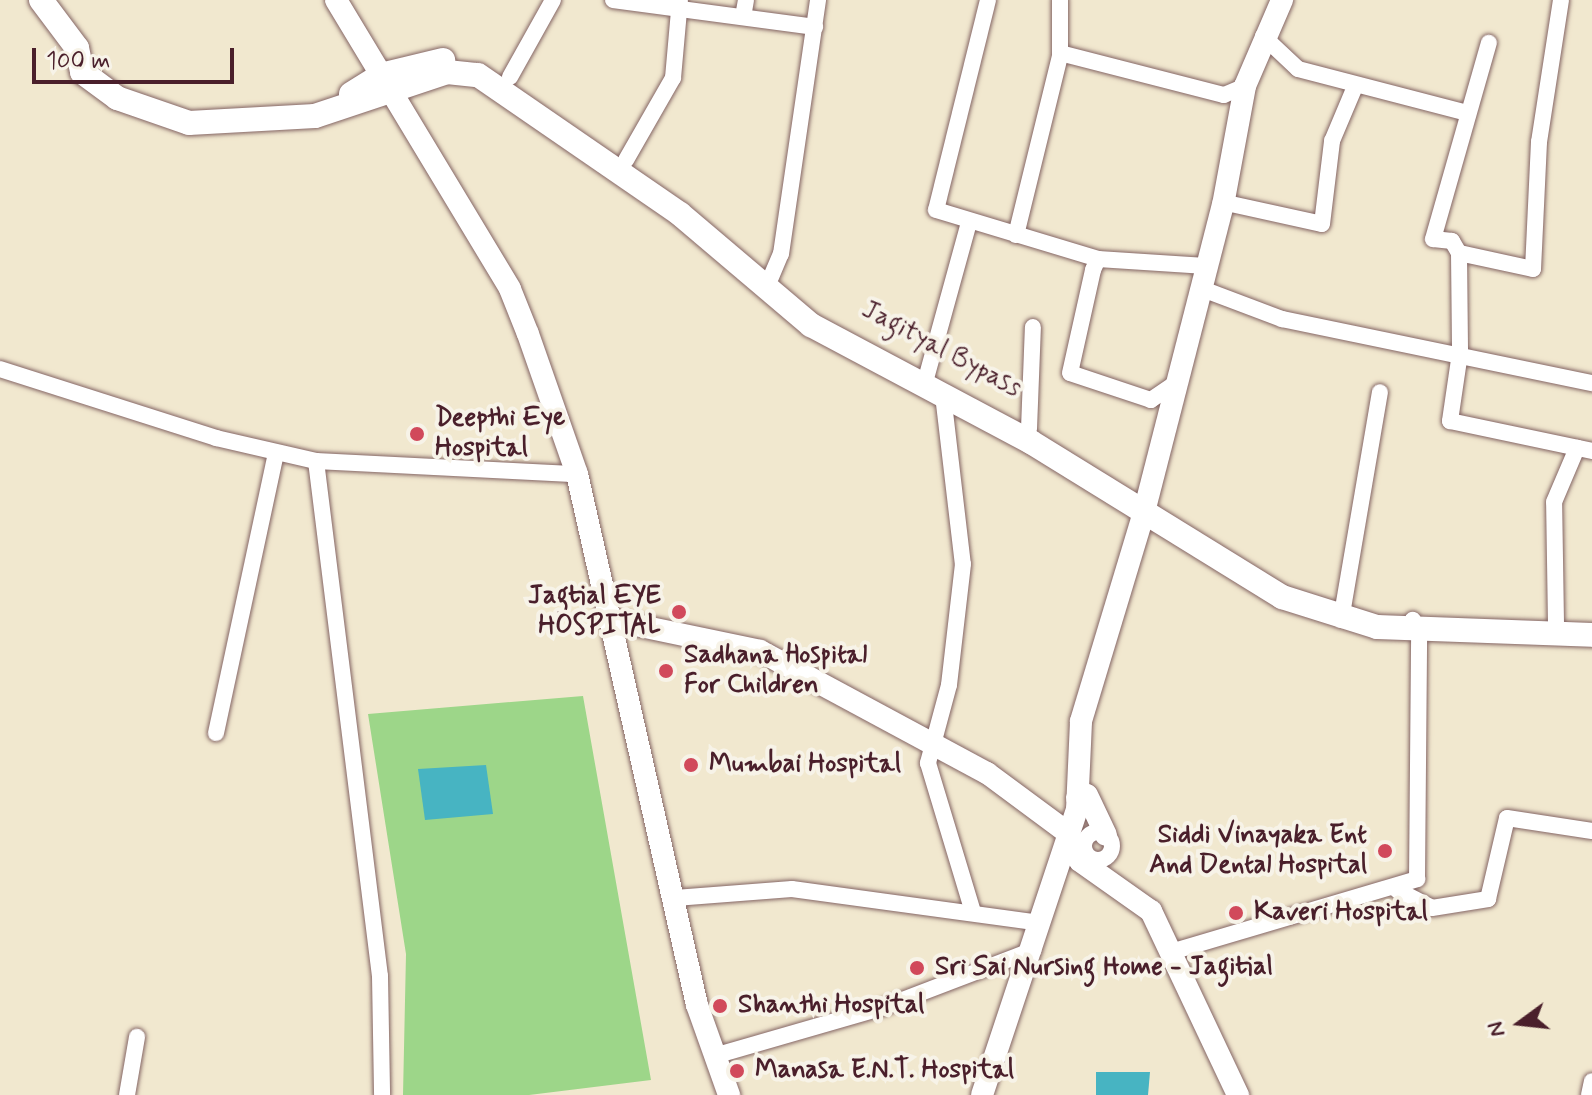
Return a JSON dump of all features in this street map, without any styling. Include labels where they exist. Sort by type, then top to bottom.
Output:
[{"type":"main road","name":"Jagityal Bypass","points":[[41,0],[77,48],[82,72],[117,98],[189,123],[315,116],[386,84],[471,57],[510,77],[626,160],[823,317],[1029,429],[1145,506]]},
{"type":"main road","name":"Jagityal Bypass","points":[[386,84],[447,72],[495,83],[680,214],[811,325],[1145,506],[1228,556],[1341,612],[1416,625],[1592,635]]},
{"type":"main road","name":"Jagityal Bypass","points":[[1416,625],[1592,621]]},
{"type":"street","points":[[336,0],[510,289],[577,474],[675,898],[714,1056],[729,1095]]},
{"type":"street","points":[[510,77],[553,0]]},
{"type":"street","points":[[613,0],[680,4],[815,27]]},
{"type":"street","points":[[743,17],[746,0]]},
{"type":"street","points":[[771,277],[781,254],[818,0]]},
{"type":"street","points":[[988,0],[934,199],[936,210],[1098,259],[1203,277],[1282,319],[1460,353],[1592,383]]},
{"type":"street","points":[[1016,235],[1060,53],[1060,0]]},
{"type":"street","points":[[982,1095],[1033,950],[1068,833],[1077,798],[1081,721],[1145,506],[1173,385],[1222,202],[1245,86],[1263,36],[1282,0]]},
{"type":"street","points":[[1459,253],[1533,269],[1539,142],[1561,0]]},
{"type":"street","points":[[626,160],[673,78],[680,4]]},
{"type":"street","points":[[1263,36],[1298,69],[1354,89],[1467,113]]},
{"type":"street","points":[[1489,43],[1433,239],[1452,241],[1459,253],[1460,353],[1450,421],[1584,449],[1554,502],[1556,623]]},
{"type":"street","points":[[1060,53],[1224,95],[1245,86]]},
{"type":"street","points":[[1222,202],[1322,224],[1332,141],[1354,89]]},
{"type":"street","points":[[927,375],[969,222]]},
{"type":"street","points":[[1098,259],[1070,373],[1151,400],[1173,385]]},
{"type":"street","points":[[1029,429],[1033,327]]},
{"type":"street","points":[[0,369],[276,453],[316,461],[577,474]]},
{"type":"street","points":[[1341,612],[1380,392]]},
{"type":"street","points":[[943,395],[963,564],[949,685],[932,742],[931,785],[973,912]]},
{"type":"street","points":[[216,733],[276,453]]},
{"type":"street","points":[[316,461],[380,976],[382,1095]]},
{"type":"street","points":[[612,620],[760,651],[932,742],[1068,833],[1083,856],[1151,911],[1238,1095]]},
{"type":"street","points":[[1171,952],[1397,890],[1417,879],[1416,625]]},
{"type":"street","points":[[1077,798],[1087,795],[1106,835],[1108,856],[1083,856]]},
{"type":"street","points":[[1397,890],[1432,908],[1488,899],[1507,818],[1592,831]]},
{"type":"street","points":[[675,898],[792,889],[1040,923]]},
{"type":"street","points":[[714,1056],[884,1007],[1033,950]]},
{"type":"street","points":[[127,1095],[137,1037]]},
{"type":"street","points":[[1589,1095],[1592,1081]]},
{"type":"green space","points":[[583,696],[651,1080],[529,1095],[403,1095],[406,954],[368,714]]},
{"type":"water","points":[[486,765],[493,814],[425,820],[418,769]]},
{"type":"water","points":[[1096,1072],[1150,1072],[1148,1095],[1096,1095]]},
{"type":"place","name":"Deepthi Eye Hospital","points":[[417,434]]},
{"type":"place","name":"Jagtial EYE HOSPITAL","points":[[679,612]]},
{"type":"place","name":"Sadhana Hospital For Children","points":[[666,671]]},
{"type":"place","name":"Mumbai Hospital","points":[[691,765]]},
{"type":"place","name":"Siddi Vinayaka Ent And Dental Hospital","points":[[1385,851]]},
{"type":"place","name":"Kaveri Hospital","points":[[1236,913]]},
{"type":"place","name":"Sri Sai Nursing Home - Jagitial","points":[[917,968]]},
{"type":"place","name":"Shanthi Hospital","points":[[720,1006]]},
{"type":"place","name":"Manasa E.N.T. Hospital","points":[[737,1071]]}]
